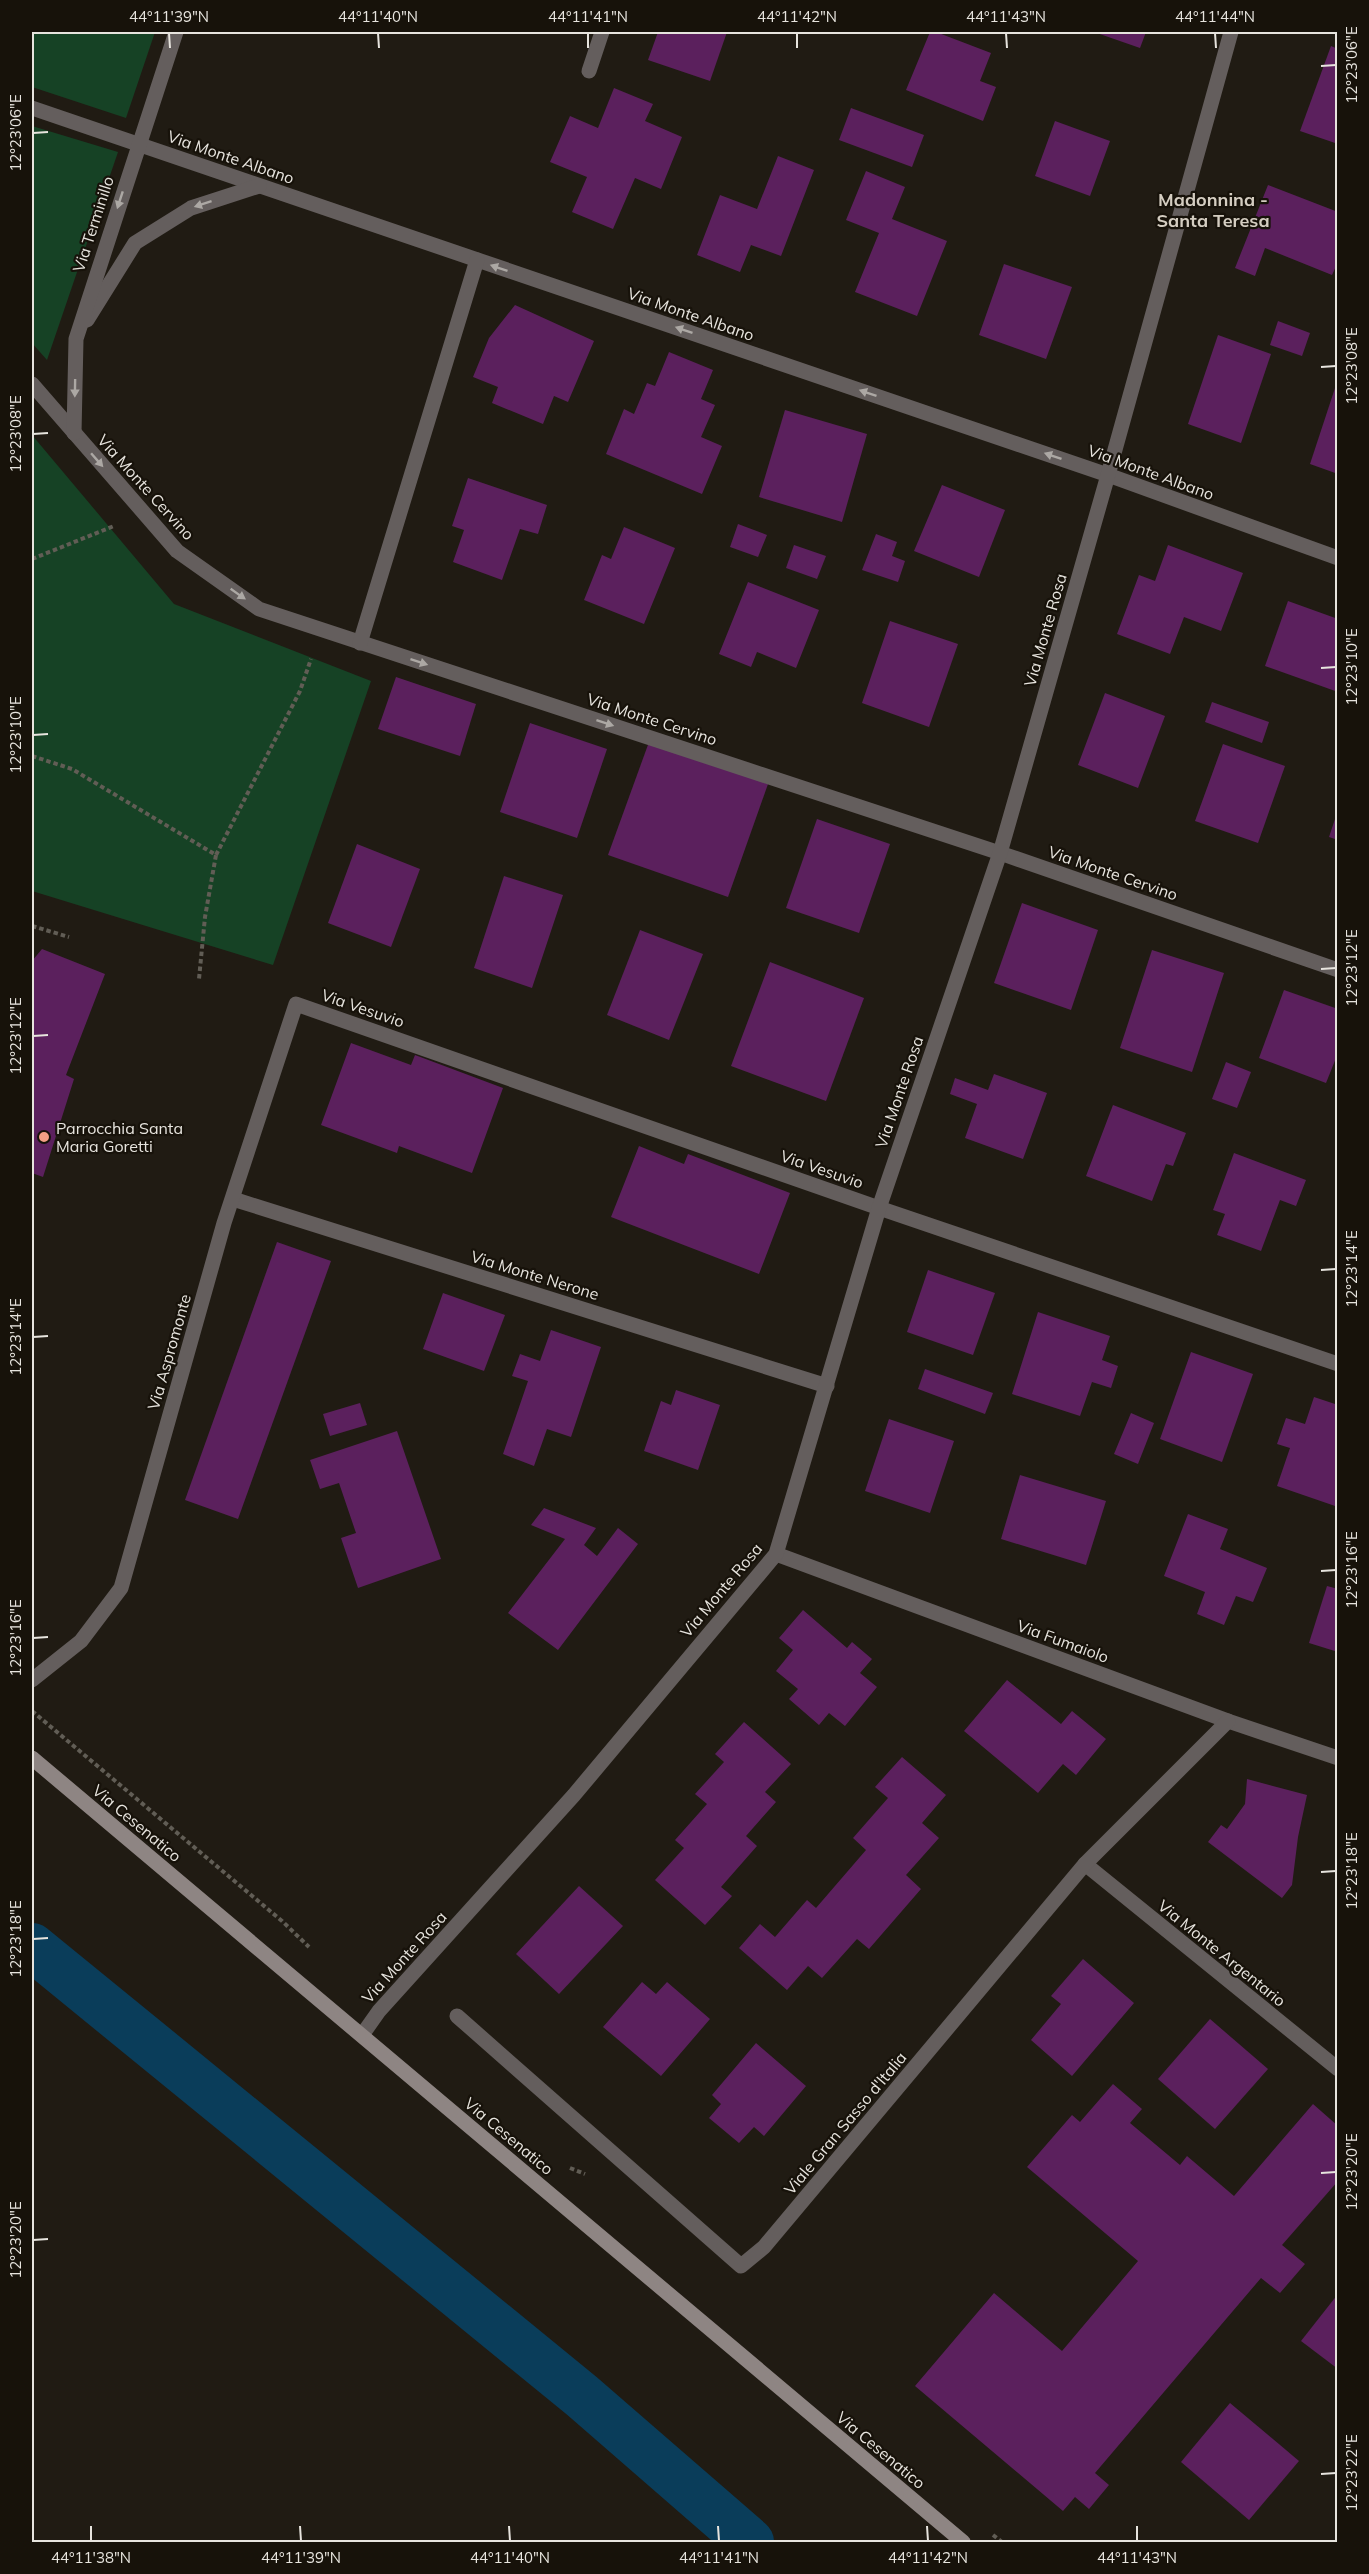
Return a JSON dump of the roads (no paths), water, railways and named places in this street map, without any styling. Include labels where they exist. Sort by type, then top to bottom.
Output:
[{"type":"main road","name":"Via Cesenatico","points":[[32,1758],[963,2542]]},
{"type":"street","name":"Via Terminillo","points":[[74,433],[76,339],[176,32]]},
{"type":"street","points":[[589,71],[602,32]]},
{"type":"street","name":"Via Monte Rosa","points":[[362,2035],[378,2011],[573,1795],[776,1554],[879,1208],[1000,853],[1231,32]]},
{"type":"street","name":"Via Monte Albano","points":[[32,108],[1108,475],[1338,558]]},
{"type":"street","points":[[76,339],[135,243],[191,208],[259,186]]},
{"type":"street","points":[[360,643],[477,260]]},
{"type":"street","name":"Via Monte Cervino","points":[[32,384],[177,551],[259,609],[1000,853],[1338,970]]},
{"type":"street","name":"Via Vesuvio","points":[[296,1004],[879,1208],[1338,1364]]},
{"type":"street","name":"Via Aspromonte","points":[[32,1680],[81,1641],[121,1588],[233,1199],[296,1004]]},
{"type":"street","name":"Via Monte Nerone","points":[[233,1199],[827,1386]]},
{"type":"street","name":"Via Fumaiolo","points":[[776,1554],[1228,1721],[1338,1758]]},
{"type":"street","name":"Viale Gran Sasso d'Italia","points":[[457,2016],[741,2266],[764,2247],[1085,1864],[1228,1721]]},
{"type":"street","name":"Via Monte Argentario","points":[[1085,1864],[1338,2069]]},
{"type":"waterway","points":[[32,1947],[582,2396],[750,2542]]},
{"type":"place","name":"Parrocchia Santa Maria Goretti","points":[[44,1137]]},
{"type":"district","name":"Madonnina - Santa Teresa","points":[[1213,209]]}]
